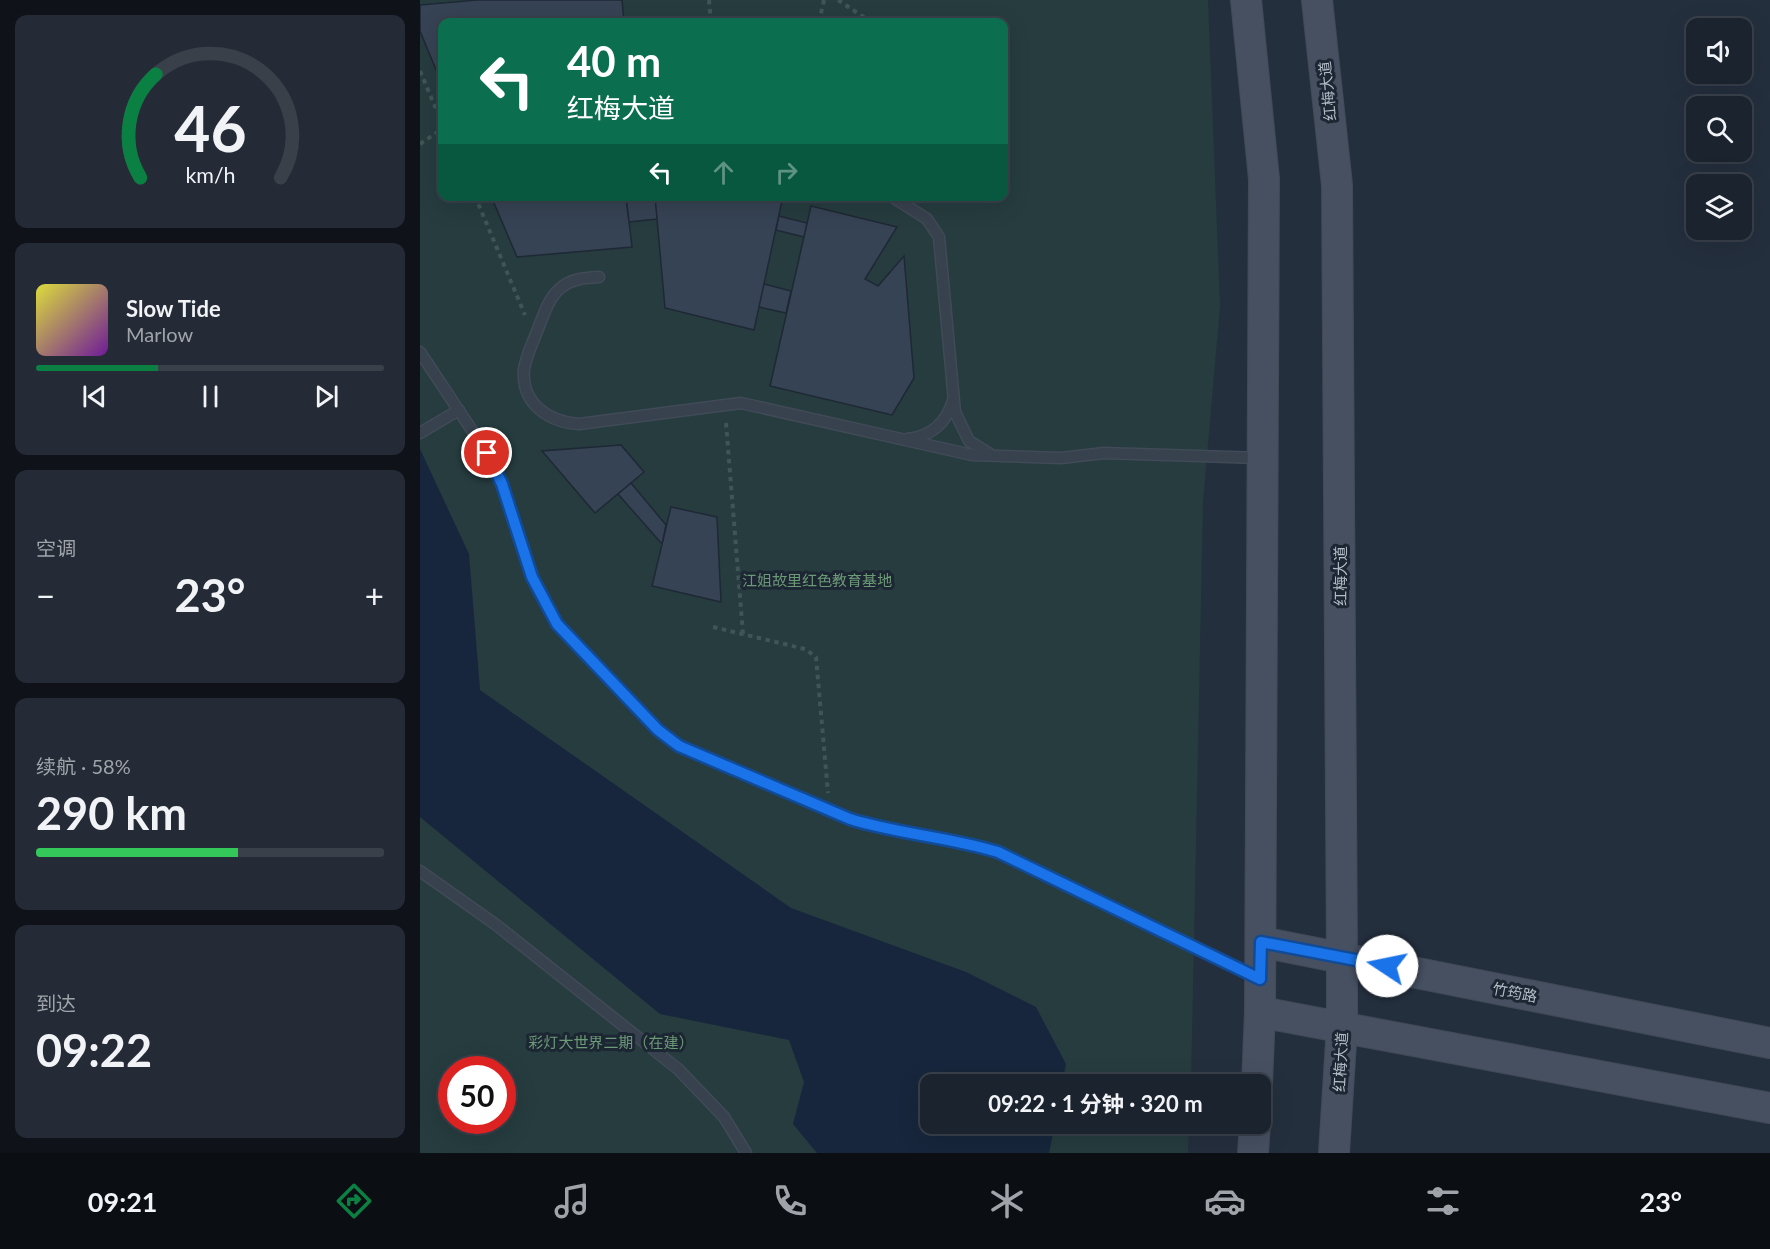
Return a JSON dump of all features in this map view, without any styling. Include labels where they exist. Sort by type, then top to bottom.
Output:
[{"type":"main road","points":[[1246,0],[1264,179],[1261,942],[1257,1074]]},
{"type":"main road","name":"红梅大道","points":[[1317,0],[1337,185],[1342,1026],[1334,1153]]},
{"type":"main road","name":"竹筠路","points":[[1261,942],[1770,1043]]},
{"type":"main road","points":[[1260,1012],[1770,1108]]},
{"type":"main road","points":[[1253,1153],[1254,1134]]},
{"type":"lane","points":[[899,201],[927,219],[939,237],[955,412],[963,432],[976,447],[996,456]]},
{"type":"lane","points":[[599,277],[582,278],[557,291],[546,308],[526,360],[525,380],[532,402],[551,419],[579,424],[724,405],[752,405],[959,453],[1061,458],[1104,453],[1263,459]]},
{"type":"lane","points":[[420,352],[487,453],[502,484],[542,599],[557,624],[658,730],[679,746],[830,812],[877,827],[967,842],[998,852],[1260,979]]},
{"type":"lane","points":[[900,440],[917,438],[935,429],[947,415],[954,394]]},
{"type":"lane","points":[[420,433],[459,410]]},
{"type":"lane","points":[[420,871],[495,924],[678,1069],[724,1117],[746,1153]]},
{"type":"path","points":[[709,0],[711,18]]},
{"type":"path","points":[[820,18],[824,0]]},
{"type":"path","points":[[838,0],[865,18]]},
{"type":"path","points":[[420,71],[438,114]]},
{"type":"path","points":[[420,144],[438,132]]},
{"type":"path","points":[[477,201],[534,340]]},
{"type":"path","points":[[724,405],[743,634]]},
{"type":"path","points":[[713,627],[805,649],[816,657],[830,812]]},
{"type":"green space","name":"江姐故里红色教育基地","points":[[420,0],[1208,0],[1220,306],[1203,502],[1191,1074],[920,1074],[920,1134],[1189,1134],[1188,1153],[420,1153]]},
{"type":"water","points":[[420,449],[469,554],[480,690],[791,908],[966,972],[1036,1007],[1066,1064],[1064,1074],[920,1074],[920,1134],[1053,1134],[1049,1153],[817,1153],[793,1124],[804,1082],[789,1040],[660,1014],[420,817]]},
{"type":"building","points":[[477,0],[622,0],[624,18],[438,18],[438,74],[420,31],[420,5]]},
{"type":"building","points":[[493,201],[627,201],[632,247],[517,257]]},
{"type":"building","points":[[626,201],[655,201],[657,219],[629,222]]},
{"type":"building","points":[[655,201],[782,201],[754,330],[665,308]]},
{"type":"building","points":[[811,206],[897,227],[865,279],[878,286],[904,256],[914,378],[892,415],[770,386]]},
{"type":"building","points":[[779,216],[807,223],[804,237],[776,230]]},
{"type":"building","points":[[764,284],[791,291],[786,313],[759,307]]},
{"type":"building","points":[[621,445],[644,472],[595,513],[542,451]]},
{"type":"building","points":[[631,483],[666,525],[662,544],[618,494]]},
{"type":"building","points":[[671,507],[717,517],[721,602],[652,586]]},
{"type":"route","points":[[487,453],[502,484],[532,577],[557,624],[658,730],[679,746],[700,757],[850,819],[877,827],[967,842],[1028,864],[1260,979],[1261,942],[1387,966]]},
{"type":"park label","name":"彩灯大世界二期（在建）","points":[[611,1042]]}]
